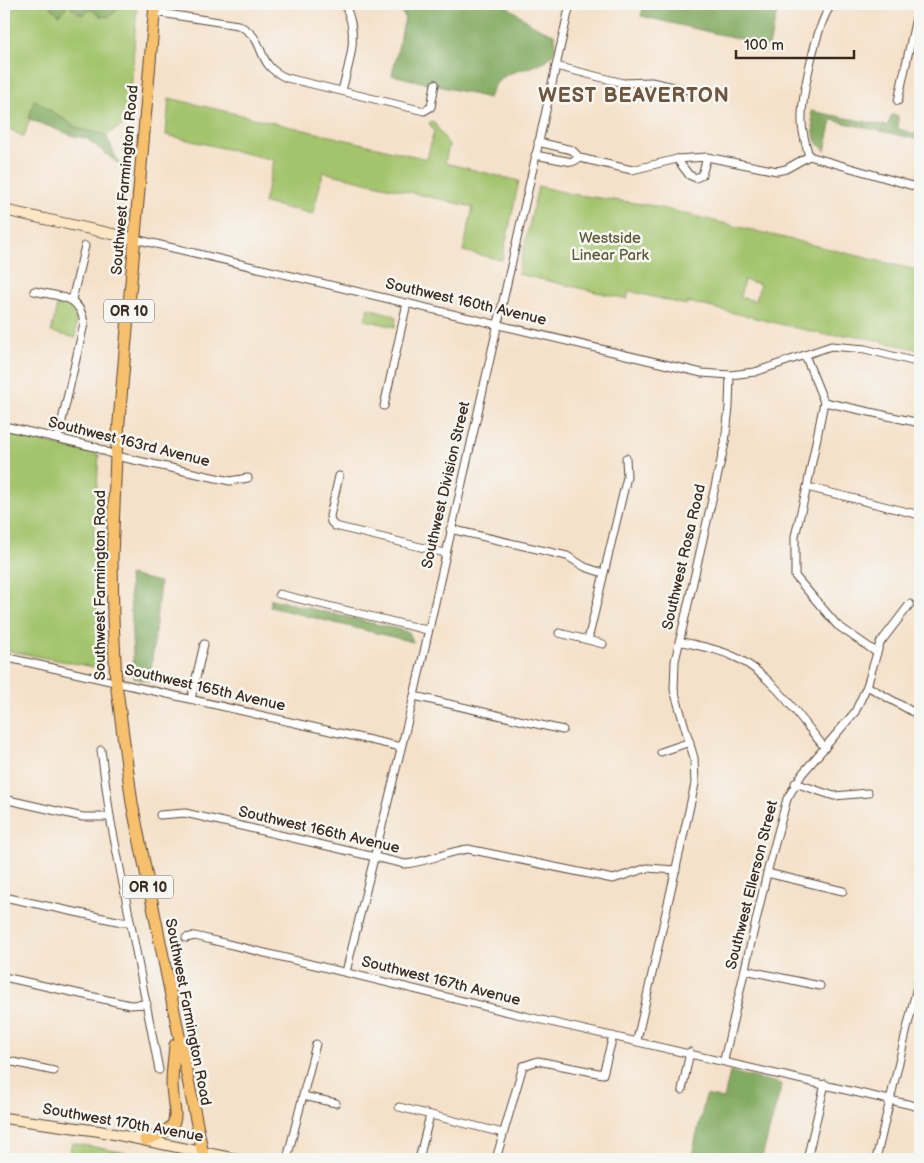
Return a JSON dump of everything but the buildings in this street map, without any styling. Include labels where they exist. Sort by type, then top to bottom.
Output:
[{"type":"main road","name":"Southwest Farmington Road","points":[[155,8],[116,456],[112,557],[116,682],[132,803],[203,1155]]},
{"type":"main road","name":"Southwest 160th Avenue","points":[[4,210],[135,240]]},
{"type":"main road","points":[[145,1140],[164,1132],[177,1116],[172,1085],[176,1028]]},
{"type":"main road","name":"Southwest 170th Avenue","points":[[4,1118],[93,1130],[145,1140],[203,1155],[236,1159]]},
{"type":"street","points":[[342,90],[353,42],[351,22],[344,4]]},
{"type":"street","name":"Southwest Division Street","points":[[346,972],[414,696],[427,630],[570,4]]},
{"type":"street","points":[[808,156],[802,123],[803,98],[820,28],[832,4]]},
{"type":"street","points":[[898,101],[919,4]]},
{"type":"street","points":[[155,8],[238,25],[256,37],[269,68],[277,74],[418,110],[428,110],[435,84]]},
{"type":"street","points":[[556,66],[623,83],[651,82],[707,94]]},
{"type":"street","points":[[538,142],[572,150],[580,158],[632,170],[677,159],[707,157],[777,171],[786,169],[808,156],[920,188]]},
{"type":"street","points":[[536,155],[572,162],[580,158]]},
{"type":"street","points":[[677,159],[689,175],[696,178],[702,175],[707,157]]},
{"type":"street","name":"Southwest 160th Avenue","points":[[135,240],[702,373],[730,375],[765,370],[826,347],[844,346],[920,363]]},
{"type":"street","points":[[72,300],[85,246]]},
{"type":"street","points":[[34,291],[72,300],[81,309],[84,324],[58,438]]},
{"type":"street","points":[[384,406],[407,303]]},
{"type":"street","points":[[805,355],[824,402],[807,488],[795,536],[795,576],[837,625],[876,652]]},
{"type":"street","name":"Southwest Rosa Road","points":[[637,1040],[695,784],[690,742],[674,690],[675,662],[725,443],[730,407],[730,375]]},
{"type":"street","points":[[824,402],[920,423]]},
{"type":"street","name":"Southwest 163rd Avenue","points":[[4,426],[95,447],[116,456],[230,481],[248,478]]},
{"type":"street","points":[[588,640],[627,477],[626,458]]},
{"type":"street","points":[[339,476],[330,516],[332,524],[445,553]]},
{"type":"street","points":[[807,488],[920,515]]},
{"type":"street","points":[[450,529],[566,556],[585,567],[604,573]]},
{"type":"street","points":[[280,594],[427,630]]},
{"type":"street","name":"Southwest Ellerson Street","points":[[724,1060],[767,873],[782,815],[795,783],[855,712],[867,686],[876,652],[890,627],[910,604]]},
{"type":"street","points":[[559,633],[603,644]]},
{"type":"street","points":[[679,641],[722,652],[753,668],[773,686],[825,748]]},
{"type":"street","points":[[191,699],[204,644]]},
{"type":"street","name":"Southwest 165th Avenue","points":[[4,657],[401,747]]},
{"type":"street","points":[[867,686],[920,716]]},
{"type":"street","points":[[414,696],[563,730]]},
{"type":"street","points":[[661,752],[690,742]]},
{"type":"street","points":[[101,750],[110,816],[159,1070]]},
{"type":"street","points":[[795,783],[834,796],[868,793]]},
{"type":"street","points":[[4,799],[83,817],[110,816]]},
{"type":"street","name":"Southwest 166th Avenue","points":[[160,815],[185,813],[375,859],[405,864],[420,862],[468,849],[613,880],[647,868],[676,870]]},
{"type":"street","points":[[767,873],[843,891]]},
{"type":"street","points":[[4,897],[122,922],[130,922]]},
{"type":"street","name":"Southwest 167th Avenue","points":[[186,938],[195,936],[920,1107]]},
{"type":"street","points":[[745,970],[820,986]]},
{"type":"street","points":[[876,1159],[920,974]]},
{"type":"street","points":[[4,978],[130,1005],[147,1004]]},
{"type":"street","points":[[496,1159],[523,1066],[538,1061],[603,1074],[613,1036]]},
{"type":"street","points":[[286,1159],[316,1044]]},
{"type":"street","points":[[682,1090],[690,1052]]},
{"type":"street","points":[[4,1060],[54,1071]]},
{"type":"street","points":[[807,1159],[825,1084]]},
{"type":"street","points":[[303,1096],[336,1103]]},
{"type":"street","points":[[399,1107],[503,1133]]},
{"type":"street","points":[[419,1159],[430,1115]]},
{"type":"green space","points":[[14,4],[48,4],[59,15],[68,5],[77,14],[91,9],[101,17],[113,14],[122,4],[137,4],[131,92],[125,124],[106,135],[79,129],[35,100],[24,137],[4,126],[4,13],[6,14],[17,6]]},
{"type":"green space","points":[[48,4],[122,4],[114,13],[105,17],[91,9],[82,15],[68,5],[59,15]]},
{"type":"green space","points":[[397,4],[506,4],[531,24],[554,34],[555,46],[552,54],[538,65],[502,78],[497,82],[489,98],[392,75],[405,18]]},
{"type":"green space","points":[[644,4],[779,4],[769,46],[641,16]]},
{"type":"green space","points":[[169,98],[427,159],[434,131],[429,123],[433,121],[449,145],[445,163],[519,181],[502,260],[463,251],[473,207],[323,172],[313,214],[264,203],[274,160],[166,135]]},
{"type":"green space","points":[[34,100],[79,129],[106,135],[119,164],[86,138],[74,136],[29,119]]},
{"type":"green space","points":[[811,111],[887,126],[892,115],[898,116],[898,129],[920,135],[920,140],[832,120],[825,151],[815,140]]},
{"type":"green space","name":"Westside Linear Park","points":[[538,186],[571,194],[649,205],[920,271],[920,350],[853,335],[826,335],[688,302],[686,305],[629,291],[627,299],[518,274]],"holes":[[[744,280],[760,284],[756,301],[740,297]]]},
{"type":"green space","points":[[58,301],[71,308],[76,315],[76,338],[51,332]]},
{"type":"green space","points":[[368,308],[394,315],[396,318],[395,327],[365,320]]},
{"type":"green space","points":[[4,433],[99,455],[94,531],[99,656],[97,665],[93,667],[4,650]]},
{"type":"green space","points":[[129,575],[160,582],[150,681],[134,678]]},
{"type":"green space","points":[[271,599],[409,632],[413,642],[270,607]]},
{"type":"green space","points":[[730,1072],[782,1084],[762,1157],[760,1159],[691,1159],[706,1095],[724,1099]]},
{"type":"green space","points":[[72,1143],[160,1159],[68,1159]]},
{"type":"district","name":"WEST BEAVERTON","points":[[634,96]]}]
